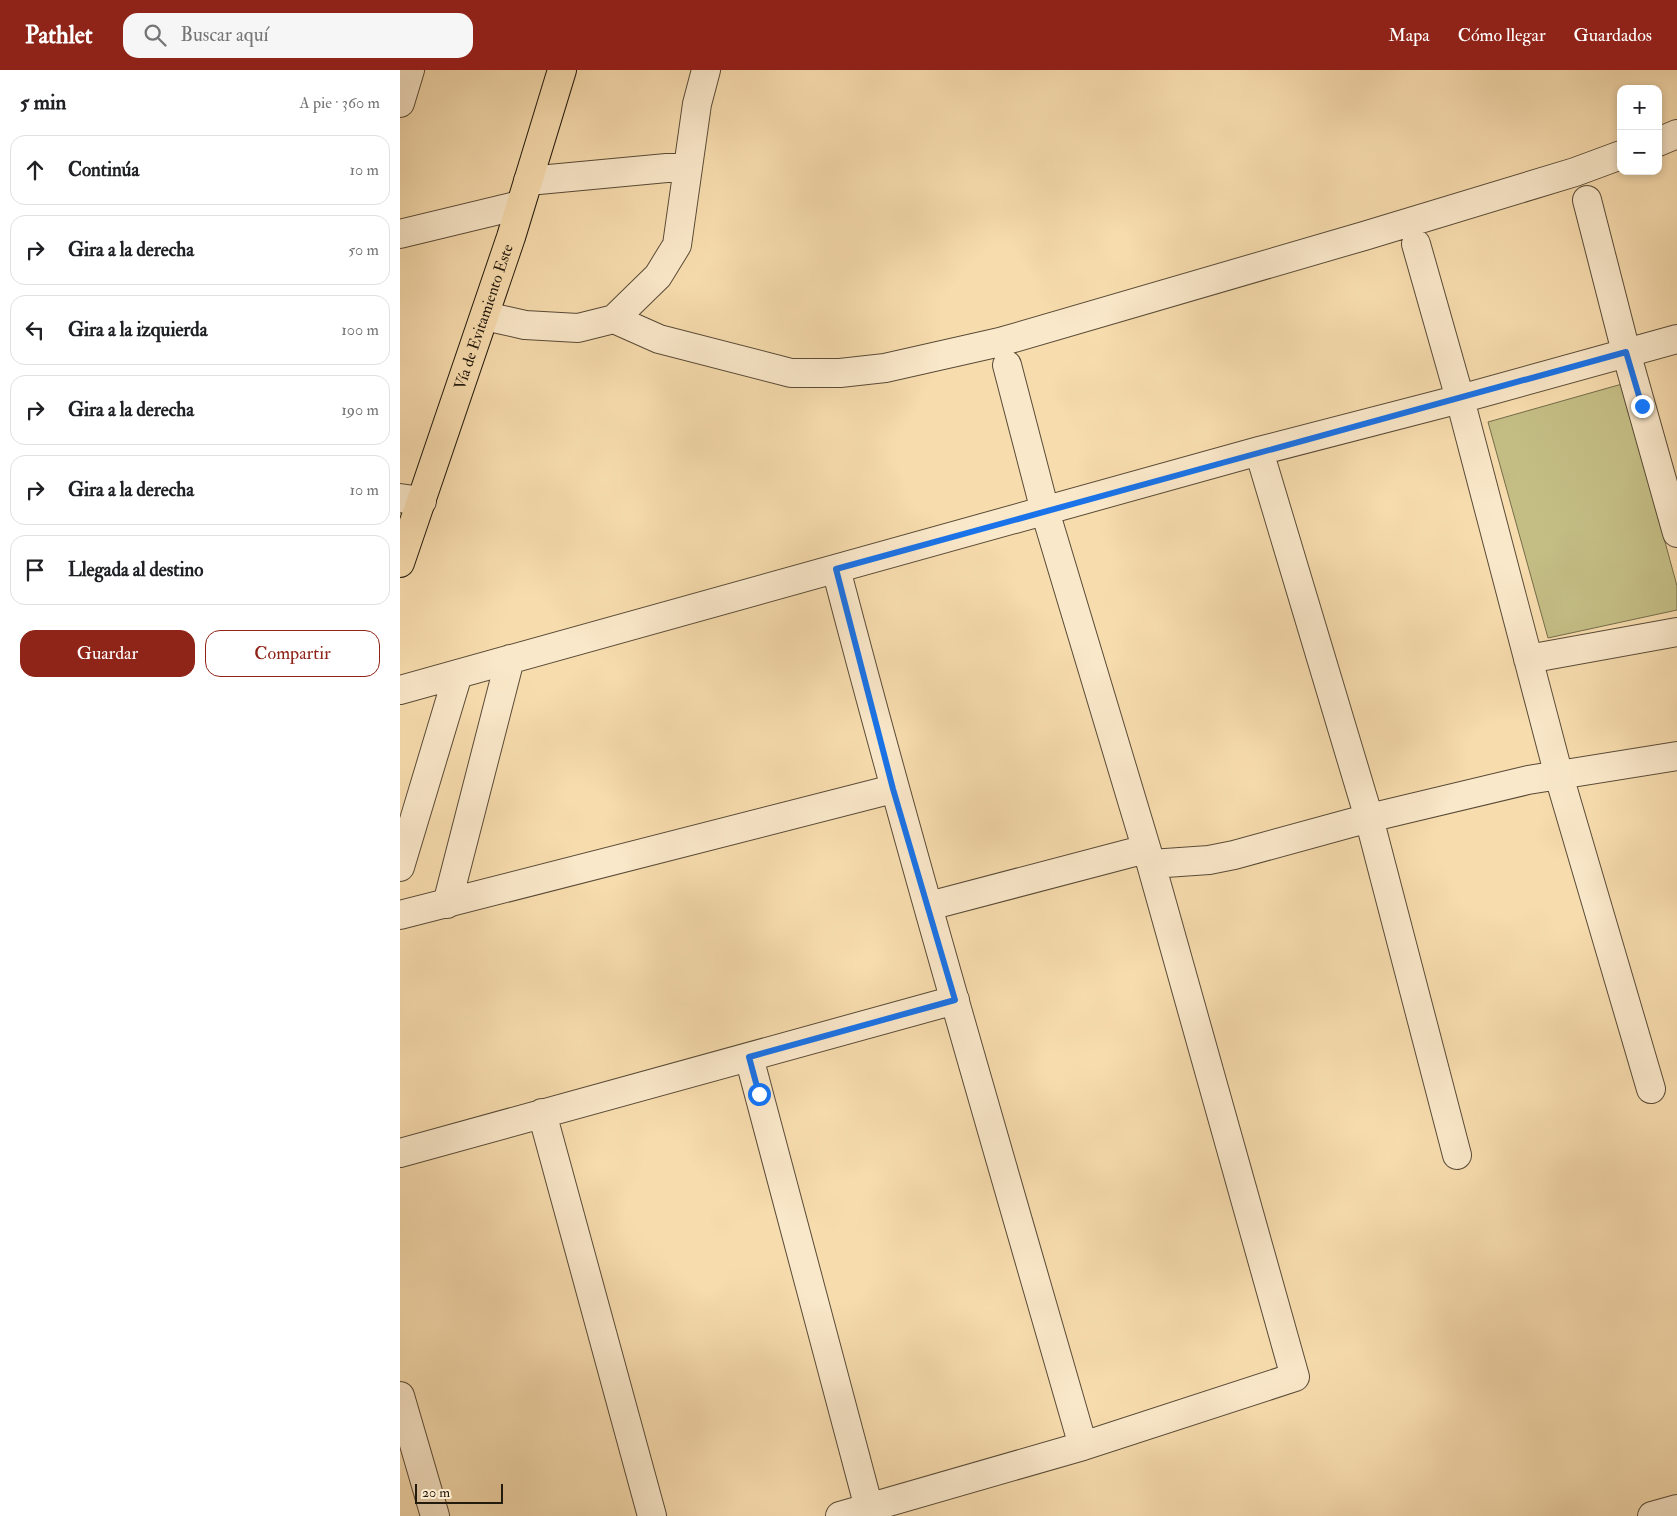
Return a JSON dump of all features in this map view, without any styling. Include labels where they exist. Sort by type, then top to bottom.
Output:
[{"type":"highway","name":"Vía de Evitamiento Este","points":[[400,562],[411,500],[485,316],[562,70]]},
{"type":"street","points":[[400,103],[410,70]]},
{"type":"street","points":[[485,316],[525,325],[578,328],[614,320],[658,276],[677,245],[697,104],[706,70]]},
{"type":"street","points":[[1662,140],[1677,134]]},
{"type":"street","points":[[614,320],[659,339],[791,373],[840,374],[885,368],[940,357],[1010,339],[1364,236],[1575,172],[1617,156]]},
{"type":"street","points":[[400,234],[524,193],[688,166]]},
{"type":"street","points":[[1588,200],[1626,352],[1677,532]]},
{"type":"street","points":[[1416,244],[1460,399],[1559,776],[1651,1089]]},
{"type":"street","points":[[400,690],[1259,451],[1460,399],[1677,339]]},
{"type":"street","points":[[840,1516],[1083,1446],[1295,1377],[1149,856],[1045,511],[1007,365]]},
{"type":"street","points":[[1259,451],[1368,818],[1458,1155]]},
{"type":"street","points":[[836,569],[893,789],[929,906],[1083,1446]]},
{"type":"street","points":[[1528,659],[1677,632]]},
{"type":"street","points":[[447,904],[510,659]]},
{"type":"street","points":[[400,867],[458,674]]},
{"type":"street","points":[[929,906],[1149,856],[1209,860],[1234,855],[1368,818],[1528,780],[1677,756]]},
{"type":"street","points":[[400,915],[893,789]]},
{"type":"street","points":[[400,1153],[955,1000]]},
{"type":"street","points":[[749,1057],[869,1508]]},
{"type":"street","points":[[542,1113],[652,1516]]},
{"type":"street","points":[[402,1406],[435,1516]]},
{"type":"street","points":[[1652,1516],[1677,1509]]},
{"type":"shaded area","points":[[1622,384],[1677,586],[1677,610],[1548,638],[1488,422]]},
{"type":"route","points":[[759,1094],[749,1057],[955,1000],[929,906],[893,789],[836,569],[1259,451],[1460,399],[1626,352],[1642,406]]}]
